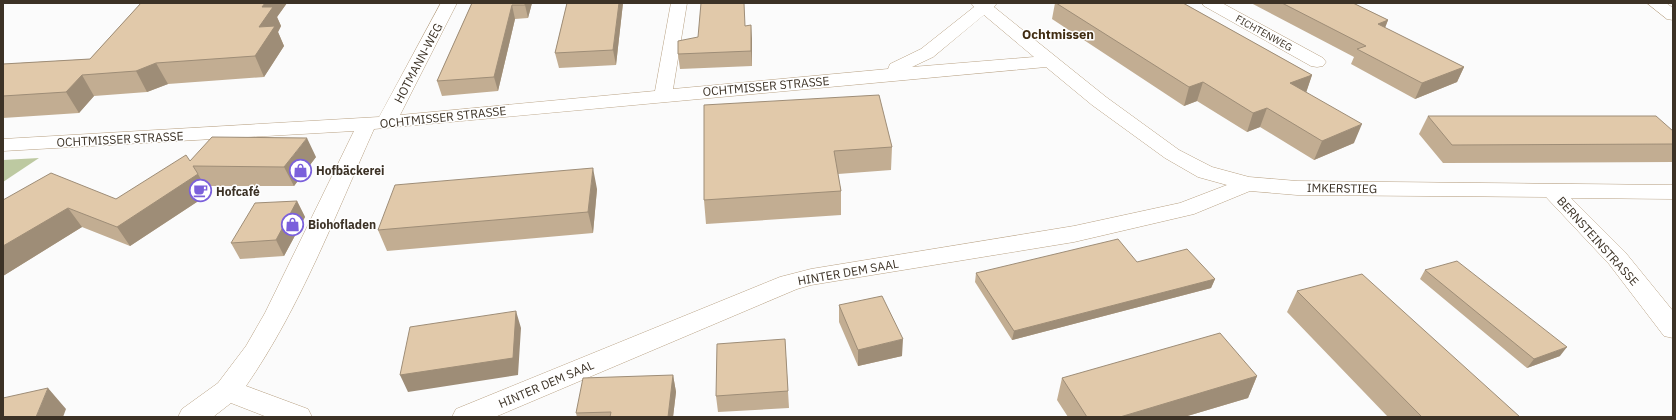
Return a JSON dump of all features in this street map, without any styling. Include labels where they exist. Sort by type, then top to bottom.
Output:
[{"type":"street","name":"HOTMANN-WEG","points":[[377,124],[449,3]]},
{"type":"street","points":[[663,96],[679,3]]},
{"type":"street","name":"FICHTENWEG","points":[[1210,3],[1317,62]]},
{"type":"street","points":[[1655,3],[1673,15]]},
{"type":"street","name":"OCHTMISSER STRASSE","points":[[882,75],[927,53],[984,4]]},
{"type":"street","name":"IMKERSTIEG","points":[[984,4],[1049,61],[1099,101],[1172,154],[1205,172],[1248,184],[1298,188],[1673,192]]},
{"type":"street","name":"OCHTMISSER STRASSE","points":[[3,145],[377,124],[882,75],[1049,61]]},
{"type":"street","points":[[192,417],[228,391],[255,353],[277,315],[377,124]]},
{"type":"street","name":"HINTER DEM SAAL","points":[[466,417],[788,283],[811,277],[1074,234],[1186,209],[1248,184]]},
{"type":"street","name":"BERNSTEINSTRASSE","points":[[1552,191],[1617,258],[1673,329]]},
{"type":"street","points":[[228,391],[298,417]]},
{"type":"green space","points":[[39,158],[3,182],[3,160]]},
{"type":"building","points":[[141,3],[265,3],[262,7],[273,7],[259,27],[275,26],[255,56],[156,63],[136,71],[82,75],[66,92],[3,96],[3,64],[90,59]]},
{"type":"building","points":[[472,3],[525,3],[525,5],[512,5],[494,77],[437,81]]},
{"type":"building","points":[[567,3],[619,3],[613,50],[555,53]]},
{"type":"building","points":[[701,3],[744,3],[745,26],[751,25],[751,51],[678,54],[678,41],[698,37]]},
{"type":"building","points":[[1056,3],[1183,3],[1312,75],[1290,83],[1362,124],[1322,141],[1267,108],[1253,113],[1203,82],[1189,87]]},
{"type":"building","points":[[1282,3],[1353,3],[1388,20],[1378,24],[1464,67],[1422,83],[1357,49],[1366,46]]},
{"type":"building","points":[[879,95],[892,147],[834,151],[841,191],[704,200],[704,105]]},
{"type":"building","points":[[1428,116],[1656,116],[1673,131],[1673,144],[1452,145]]},
{"type":"building","points":[[212,137],[307,138],[284,167],[193,166],[198,174],[117,227],[68,208],[3,246],[3,200],[51,173],[116,199],[186,155],[190,161]]},
{"type":"building","points":[[593,168],[588,212],[378,230],[395,185]]},
{"type":"building","points":[[297,201],[276,240],[231,243],[255,203]]},
{"type":"building","points":[[1118,239],[1137,262],[1187,249],[1215,279],[1014,331],[976,273]]},
{"type":"building","points":[[1457,261],[1567,347],[1534,359],[1425,270]]},
{"type":"building","points":[[1362,274],[1520,417],[1422,417],[1297,291]]},
{"type":"building","points":[[882,296],[903,339],[858,350],[839,305]]},
{"type":"building","points":[[516,311],[513,358],[400,375],[410,327]]},
{"type":"building","points":[[1220,333],[1257,376],[1120,417],[1087,417],[1062,378]]},
{"type":"building","points":[[785,339],[788,391],[716,396],[717,344]]},
{"type":"building","points":[[673,375],[668,417],[610,417],[611,412],[576,413],[583,378]]},
{"type":"building","points":[[48,388],[36,417],[3,417],[3,398]]},
{"type":"place","name":"Hofbäckerei","points":[[300,170]]},
{"type":"place","name":"Hofcafé","points":[[200,191]]},
{"type":"place","name":"Biohofladen","points":[[292,224]]},
{"type":"district","name":"Ochtmissen","points":[[1058,34]]}]
